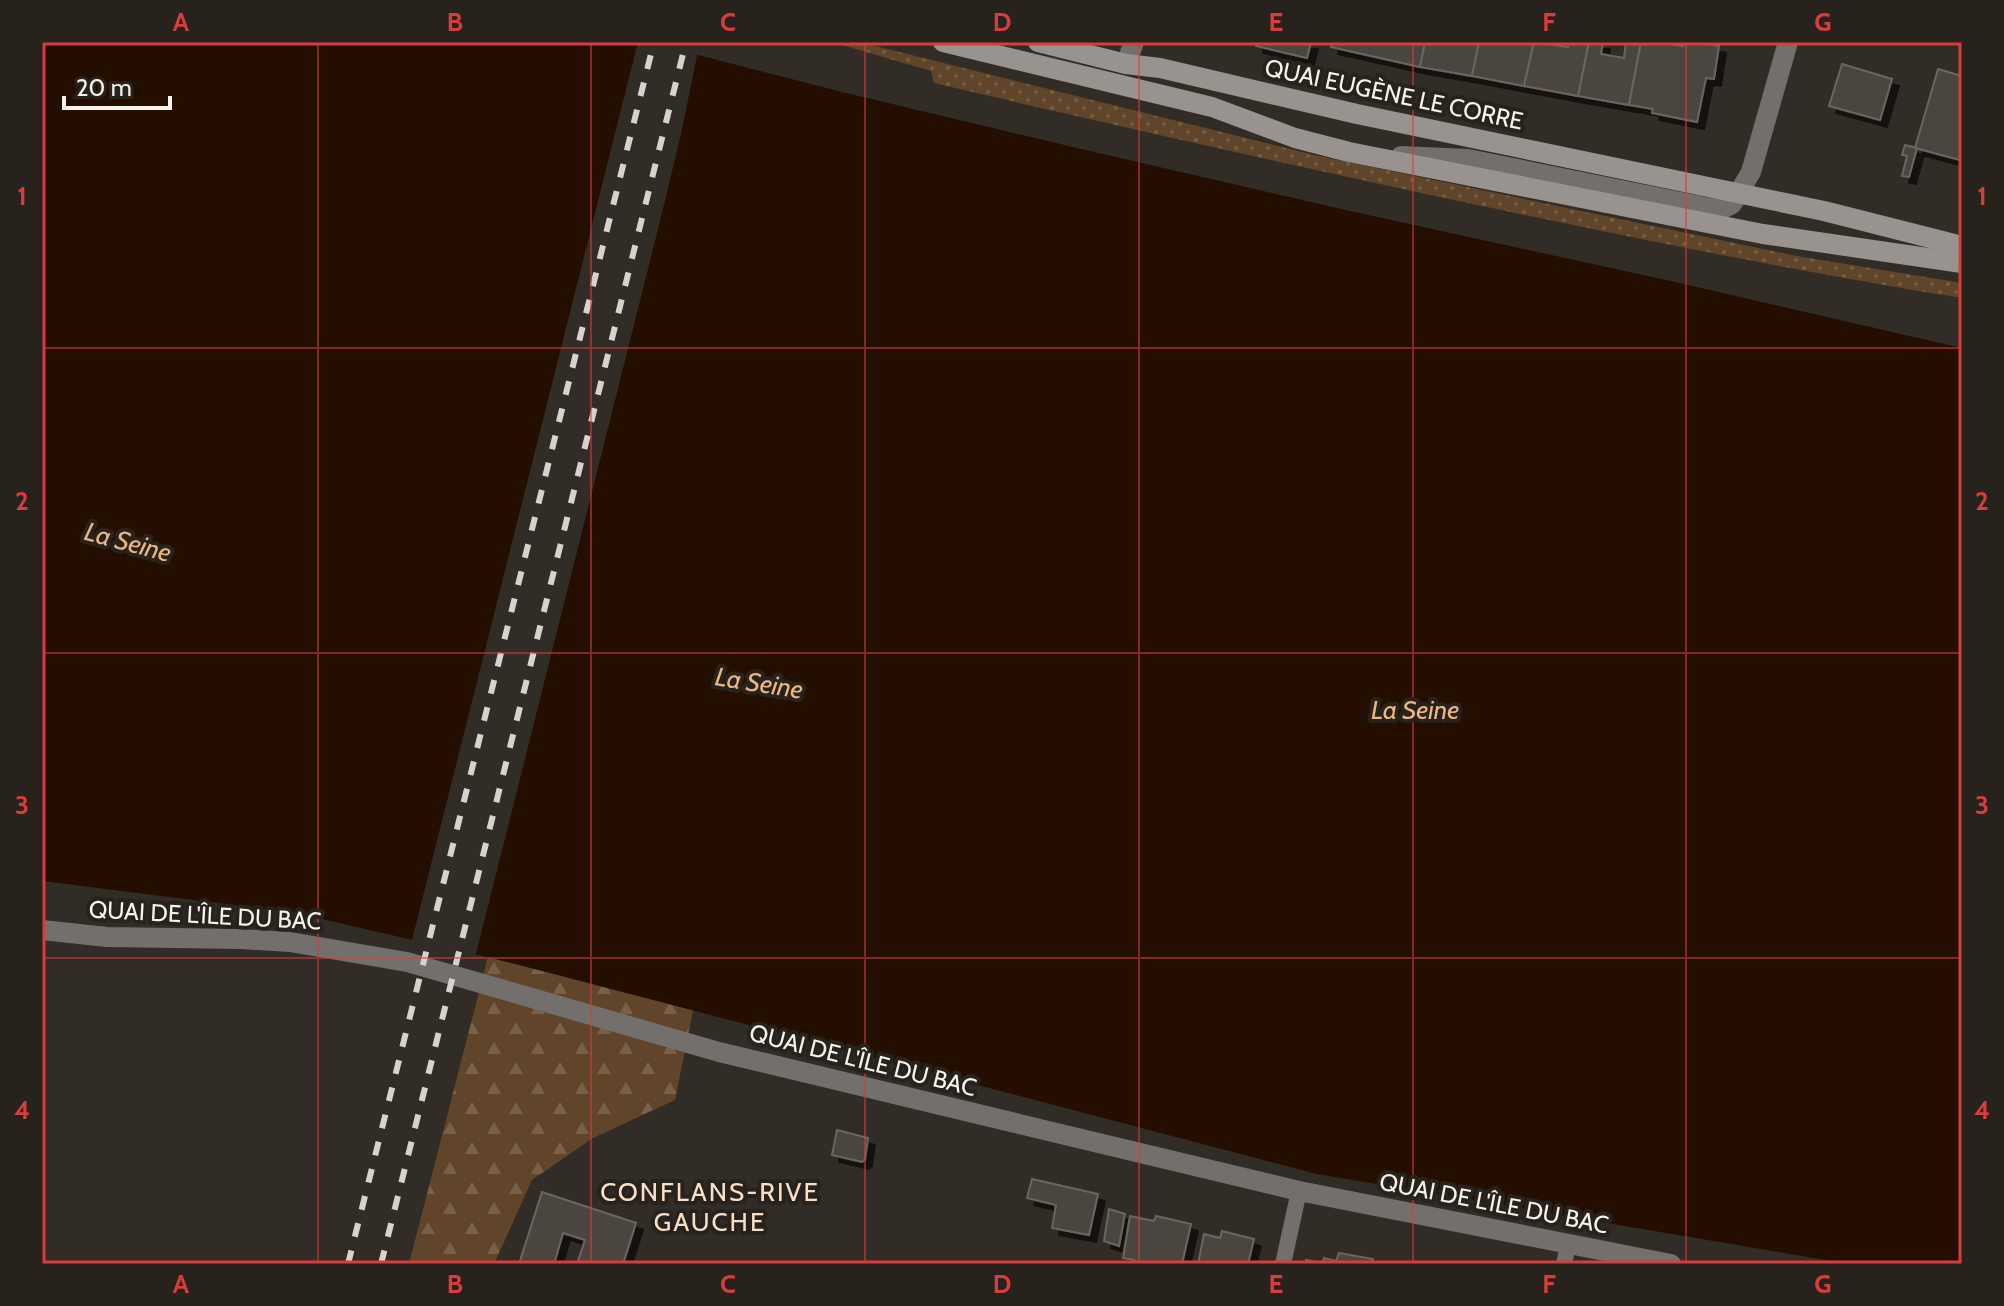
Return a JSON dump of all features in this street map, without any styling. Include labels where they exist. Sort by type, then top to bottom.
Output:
[{"type":"main road","name":"QUAI EUGÈNE LE CORRE","points":[[943,42],[1212,107],[1295,138],[1369,157],[1763,234],[1962,263]]},
{"type":"main road","name":"QUAI EUGÈNE LE CORRE","points":[[1038,42],[1357,114],[1740,193],[1962,246]]},
{"type":"street","points":[[1126,64],[1134,42]]},
{"type":"street","points":[[1740,193],[1758,151],[1788,42]]},
{"type":"street","name":"QUAI EUGÈNE LE CORRE","points":[[1369,157],[1468,159],[1710,208],[1722,209],[1732,204],[1740,193]]},
{"type":"street","name":"QUAI DE L'ÎLE DU BAC","points":[[42,930],[107,937],[290,942],[407,962],[719,1052],[1299,1191],[1566,1254],[1671,1264]]},
{"type":"lane","points":[[1283,1264],[1299,1191]]},
{"type":"green space","points":[[832,42],[859,42],[1314,155],[1797,256],[1962,283],[1962,298],[1646,240],[1130,128],[934,83],[931,71]]},
{"type":"green space","points":[[488,957],[693,1010],[675,1100],[593,1138],[532,1180],[494,1264],[409,1264]]},
{"type":"water","name":"La Seine","points":[[42,42],[648,42],[1077,148],[1962,348],[1962,1264],[1849,1264],[1317,1174],[516,964],[296,913],[42,881]]},
{"type":"pier","points":[[638,42],[664,42],[698,51],[660,221],[475,958],[411,944]]},
{"type":"building","points":[[1257,42],[1311,42],[1307,58],[1256,46]]},
{"type":"building","points":[[1332,42],[1425,42],[1420,67],[1331,47]]},
{"type":"building","points":[[1425,42],[1479,42],[1472,76],[1420,67]]},
{"type":"building","points":[[1479,42],[1534,42],[1524,86],[1472,76]]},
{"type":"building","points":[[1534,42],[1568,47],[1569,42],[1589,42],[1578,96],[1524,86]]},
{"type":"building","points":[[1589,42],[1603,42],[1601,54],[1624,58],[1626,42],[1641,42],[1629,105],[1578,96]]},
{"type":"building","points":[[1641,42],[1683,46],[1683,42],[1698,42],[1719,46],[1714,79],[1706,78],[1697,122],[1629,105]]},
{"type":"building","points":[[1842,64],[1892,79],[1880,120],[1829,106]]},
{"type":"building","points":[[1938,69],[1962,76],[1960,160],[1915,148]]},
{"type":"building","points":[[1905,145],[1917,148],[1909,177],[1902,176],[1907,156],[1902,155]]},
{"type":"building","points":[[837,1130],[868,1138],[862,1162],[832,1155]]},
{"type":"building","points":[[1032,1179],[1098,1194],[1089,1235],[1052,1228],[1056,1205],[1027,1198]]},
{"type":"building","points":[[542,1192],[636,1223],[623,1264],[577,1264],[585,1240],[563,1233],[554,1264],[519,1264]]},
{"type":"building","points":[[1109,1209],[1125,1214],[1119,1246],[1104,1241]]},
{"type":"building","points":[[1130,1216],[1154,1221],[1156,1216],[1191,1224],[1182,1264],[1136,1264],[1134,1260],[1123,1258]]},
{"type":"building","points":[[1222,1231],[1254,1239],[1248,1264],[1198,1264],[1204,1234],[1220,1238]]},
{"type":"building","points":[[1339,1253],[1373,1259],[1372,1264],[1305,1264],[1306,1260],[1322,1263],[1324,1258],[1336,1261]]},
{"type":"railway","points":[[348,1264],[654,42]]},
{"type":"railway","points":[[381,1264],[686,42]]},
{"type":"district","name":"CONFLANS-RIVE GAUCHE","points":[[710,1207]]}]
